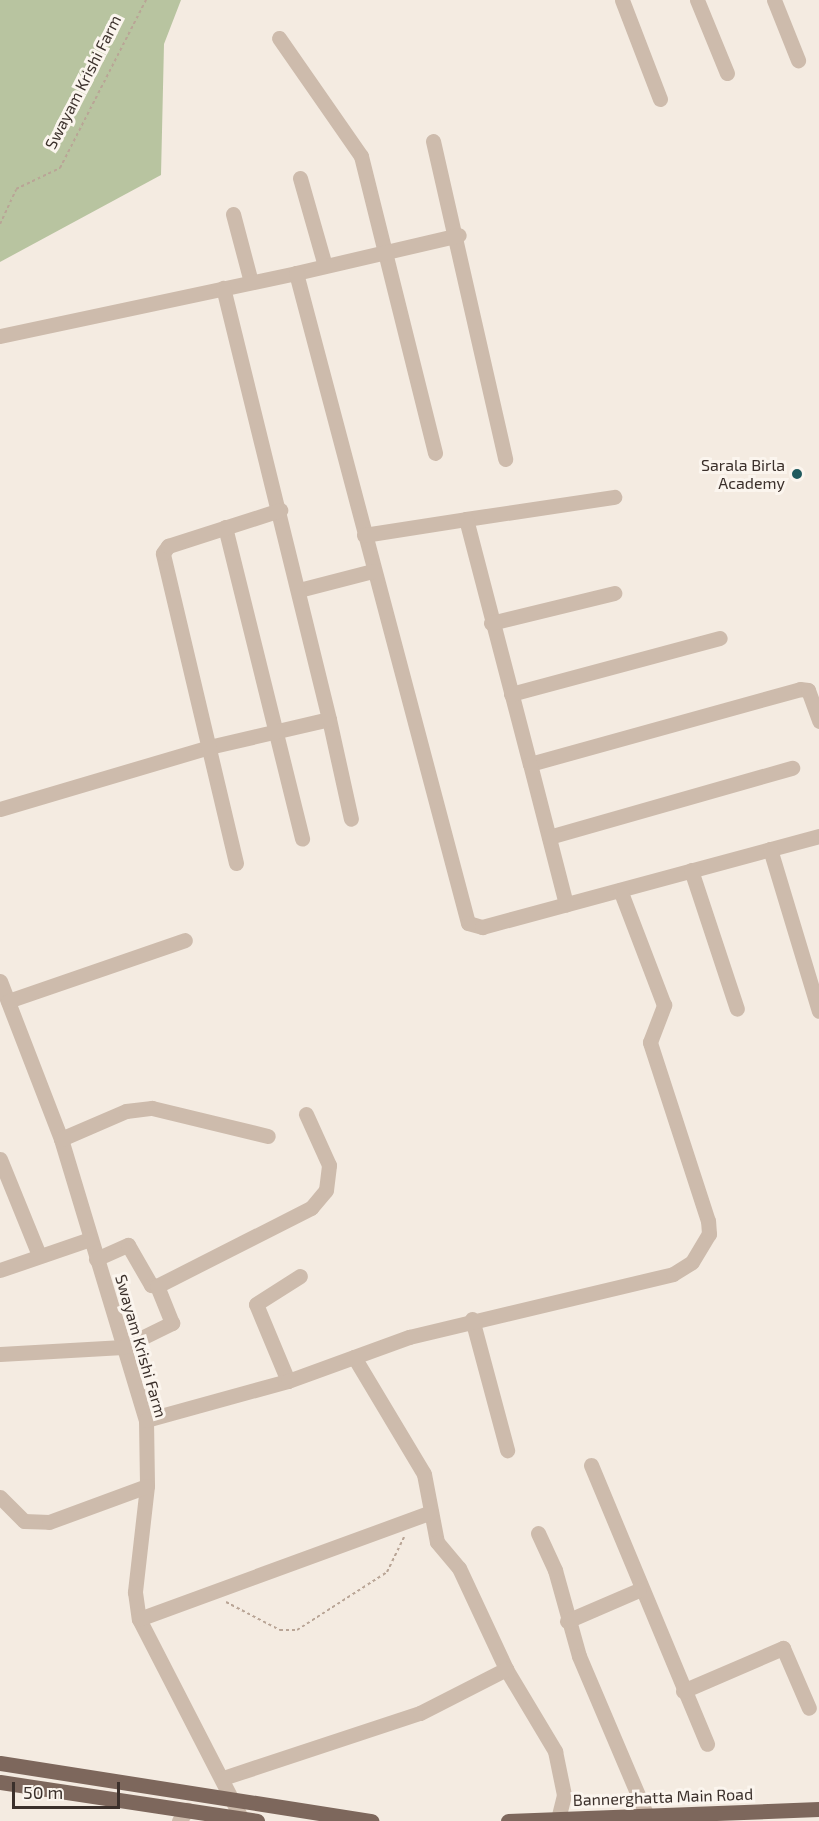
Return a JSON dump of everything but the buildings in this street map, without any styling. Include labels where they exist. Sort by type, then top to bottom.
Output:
[{"type":"main road","points":[[0,1762],[371,1821]]},
{"type":"main road","points":[[0,1782],[183,1816],[248,1820]]},
{"type":"main road","name":"Bannerghatta Main Road","points":[[508,1821],[777,1816],[819,1809]]},
{"type":"street","points":[[622,0],[660,99]]},
{"type":"street","points":[[698,0],[727,73]]},
{"type":"street","points":[[774,0],[798,60]]},
{"type":"street","points":[[279,38],[361,156],[387,252],[435,453]]},
{"type":"street","points":[[434,141],[459,235],[505,459]]},
{"type":"street","points":[[300,178],[326,266]]},
{"type":"street","points":[[233,214],[251,282]]},
{"type":"street","points":[[0,336],[296,273],[459,235]]},
{"type":"street","points":[[296,273],[463,916],[482,927],[819,836]]},
{"type":"street","points":[[223,288],[280,510],[351,819]]},
{"type":"street","points":[[364,535],[614,497]]},
{"type":"street","points":[[236,863],[163,553],[168,546],[280,510]]},
{"type":"street","points":[[466,519],[491,623],[566,904]]},
{"type":"street","points":[[225,527],[302,839]]},
{"type":"street","points":[[298,590],[373,571]]},
{"type":"street","points":[[491,623],[614,593]]},
{"type":"street","points":[[511,694],[720,638]]},
{"type":"street","points":[[530,764],[800,689],[808,690],[819,720]]},
{"type":"street","points":[[0,809],[209,747],[329,719]]},
{"type":"street","points":[[549,837],[792,768]]},
{"type":"street","points":[[770,849],[815,986],[819,1011]]},
{"type":"street","points":[[691,870],[737,1009]]},
{"type":"street","points":[[146,1420],[288,1381],[472,1319],[673,1274],[692,1262],[709,1234],[650,1042],[664,1005],[620,890]]},
{"type":"street","points":[[8,1001],[185,940]]},
{"type":"street","name":"Swayam Krishi Farm","points":[[0,981],[61,1139],[146,1420],[147,1486],[135,1592],[139,1619],[223,1778],[248,1820]]},
{"type":"street","points":[[61,1139],[126,1111],[152,1108],[268,1136]]},
{"type":"street","points":[[96,1259],[128,1245],[151,1285],[157,1286],[311,1208],[326,1190],[329,1165],[306,1114]]},
{"type":"street","points":[[0,1159],[5,1183],[39,1255]]},
{"type":"street","points":[[0,1269],[90,1239]]},
{"type":"street","points":[[288,1381],[256,1304],[300,1276]]},
{"type":"street","points":[[0,1354],[123,1347],[172,1323],[157,1286]]},
{"type":"street","points":[[472,1319],[507,1450]]},
{"type":"street","points":[[354,1357],[424,1474],[437,1542],[464,1577],[506,1669],[555,1751],[564,1795],[558,1819]]},
{"type":"street","points":[[591,1465],[639,1590],[707,1744]]},
{"type":"street","points":[[0,1497],[24,1521],[49,1522],[147,1486]]},
{"type":"street","points":[[139,1619],[432,1512]]},
{"type":"street","points":[[538,1533],[555,1570],[567,1621],[648,1818]]},
{"type":"street","points":[[567,1621],[639,1590]]},
{"type":"street","points":[[683,1691],[783,1647],[809,1708]]},
{"type":"street","points":[[223,1778],[420,1713],[506,1669]]},
{"type":"path","name":"Swayam Krishi Farm","points":[[0,224],[16,189],[60,168],[146,0]]},
{"type":"path","points":[[211,1593],[261,1622],[297,1630],[387,1572],[400,1556],[402,1523]]},
{"type":"green space","points":[[0,0],[181,0],[164,44],[161,175],[0,262]]},
{"type":"place","name":"Sarala Birla Academy","points":[[797,474]]}]
